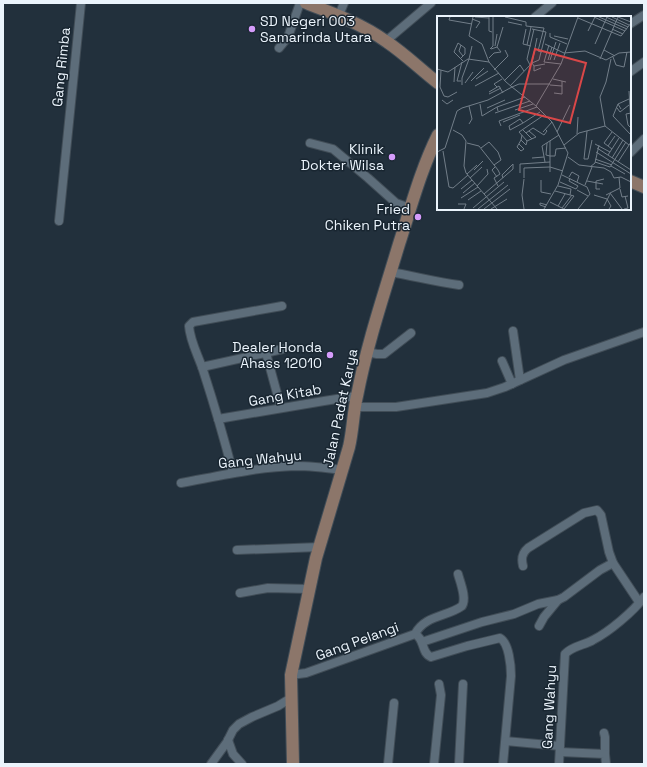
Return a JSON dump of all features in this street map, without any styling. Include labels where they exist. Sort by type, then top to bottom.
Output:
[{"type":"main road","points":[[306,3],[339,15],[357,24],[386,41],[437,79]]},
{"type":"main road","name":"Jalan Padat Karya","points":[[293,764],[291,698],[292,675],[309,589],[352,432],[356,402],[367,352],[410,208],[437,137]]},
{"type":"main road","points":[[631,181],[644,187]]},
{"type":"street","name":"Gang Rimba","points":[[59,221],[81,3]]},
{"type":"street","points":[[280,48],[288,37],[300,3]]},
{"type":"street","points":[[339,15],[344,3]]},
{"type":"street","points":[[386,41],[431,3]]},
{"type":"street","points":[[536,16],[552,3]]},
{"type":"street","points":[[631,23],[644,15]]},
{"type":"street","points":[[631,71],[644,62]]},
{"type":"street","points":[[631,152],[644,139]]},
{"type":"street","points":[[310,143],[333,149],[396,203],[410,208]]},
{"type":"street","points":[[390,272],[459,285]]},
{"type":"street","points":[[233,473],[202,367],[190,334],[189,326],[190,324],[233,314],[282,306]]},
{"type":"street","points":[[513,331],[520,380]]},
{"type":"street","name":"Gang Kitab","points":[[218,419],[282,408],[356,402],[380,408],[487,393],[512,384],[564,360],[644,332]]},
{"type":"street","points":[[367,352],[384,354],[411,333]]},
{"type":"street","points":[[202,367],[283,349]]},
{"type":"street","points":[[266,353],[282,408]]},
{"type":"street","points":[[502,361],[512,384]]},
{"type":"street","name":"Gang Wahyu","points":[[181,483],[233,473],[297,466],[342,470]]},
{"type":"street","points":[[523,566],[522,556],[524,551],[584,513],[597,510],[601,515],[609,552],[613,563],[642,601]]},
{"type":"street","points":[[237,550],[320,547]]},
{"type":"street","points":[[422,642],[482,622],[514,614],[538,604],[558,600],[600,570],[613,563]]},
{"type":"street","points":[[415,634],[418,628],[424,623],[459,608],[464,604],[458,574]]},
{"type":"street","points":[[240,593],[268,588],[309,589]]},
{"type":"street","points":[[539,626],[544,617],[558,600]]},
{"type":"street","name":"Gang Wahyu","points":[[559,764],[565,654],[569,650],[602,636],[642,601]]},
{"type":"street","name":"Gang Pelangi","points":[[292,675],[306,674],[415,634],[420,637],[427,655],[431,658],[495,638],[500,638],[503,640],[509,657],[512,676],[506,740]]},
{"type":"street","points":[[434,764],[441,695],[440,684]]},
{"type":"street","points":[[459,764],[463,684]]},
{"type":"street","points":[[211,764],[228,740],[233,730],[239,724],[278,706],[291,698]]},
{"type":"street","points":[[388,764],[394,703]]},
{"type":"street","points":[[604,733],[606,764]]},
{"type":"street","points":[[228,740],[233,754],[242,764]]},
{"type":"street","points":[[503,764],[506,740],[560,749],[605,754]]},
{"type":"place","name":"SD Negeri 003 Samarinda Utara","points":[[252,29]]},
{"type":"place","name":"Klinik Dokter Wilsa","points":[[392,157]]},
{"type":"place","name":"Fried Chiken Putra","points":[[418,217]]},
{"type":"place","name":"Dealer Honda Ahass 12010","points":[[330,355]]}]
